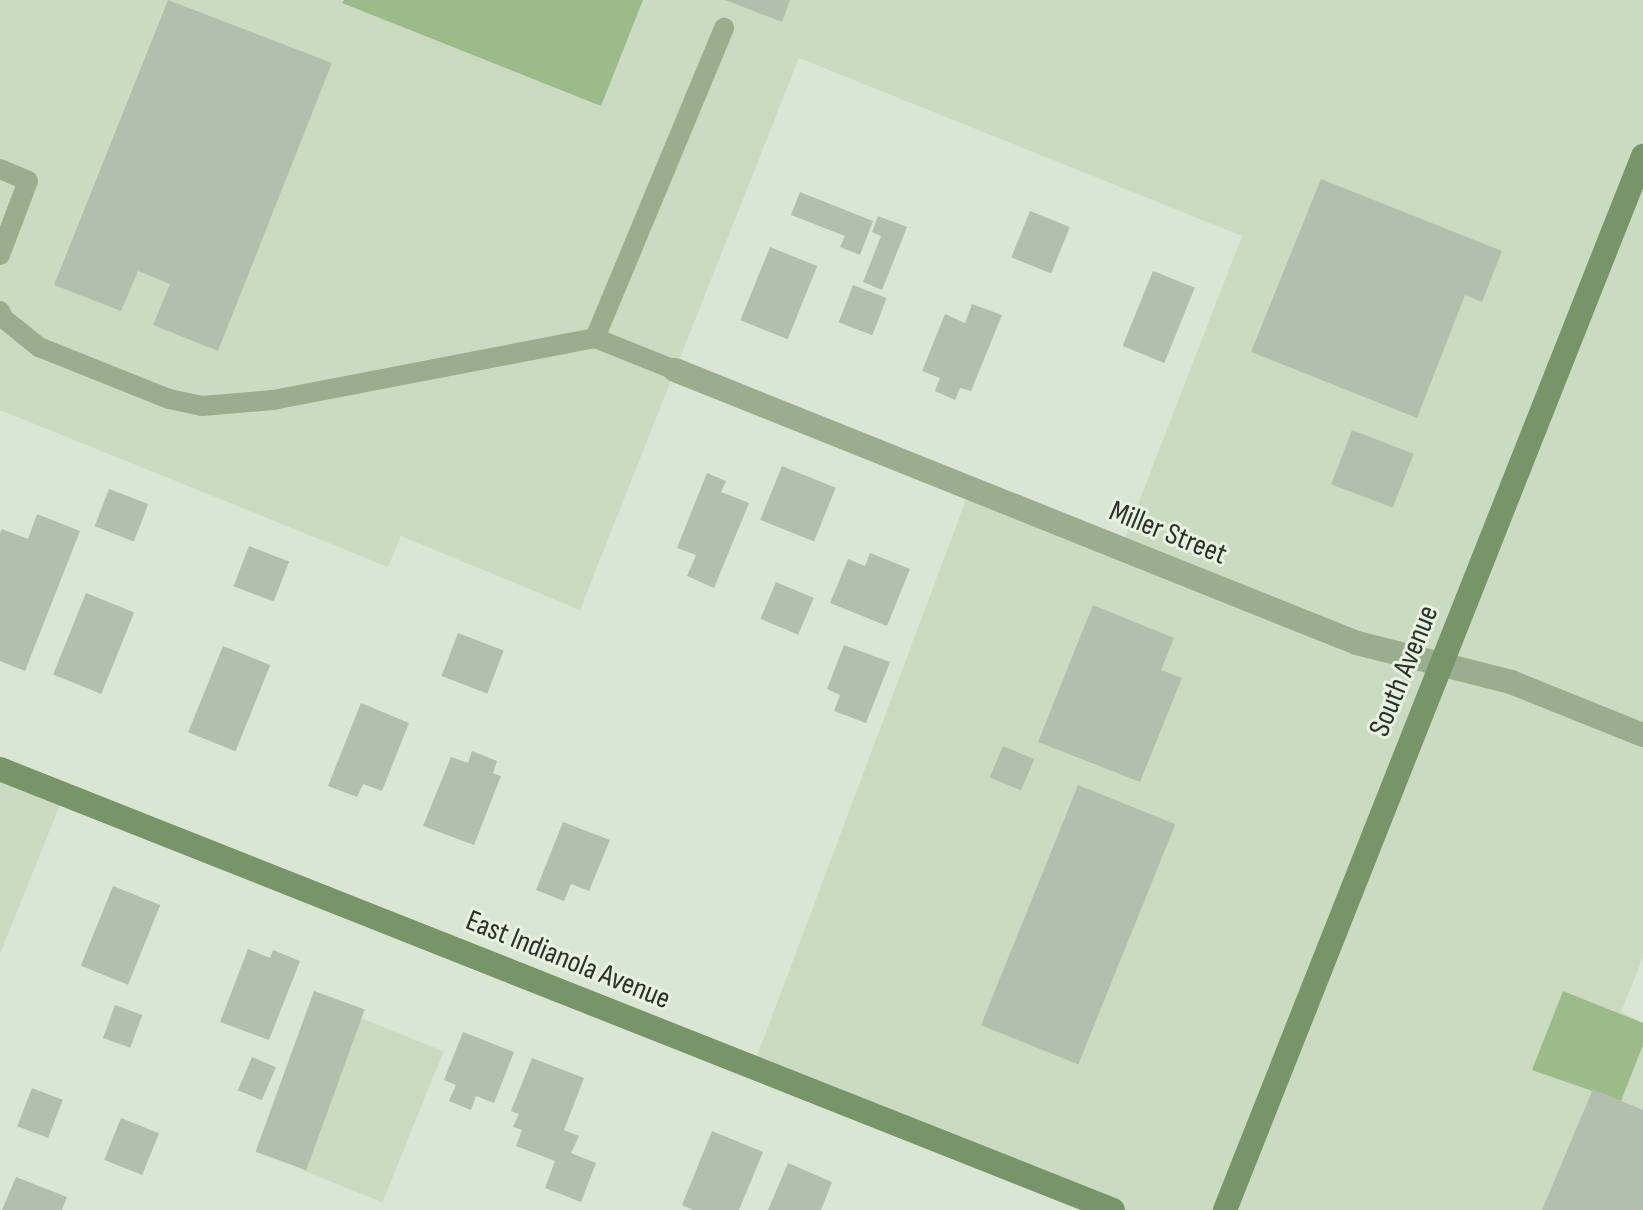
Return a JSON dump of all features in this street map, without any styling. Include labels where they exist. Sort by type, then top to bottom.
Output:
[{"type":"street","name":"South Avenue","points":[[1225,1210],[1643,156]]},
{"type":"street","name":"Miller Street","points":[[675,370],[1357,643],[1511,682],[1643,735]]},
{"type":"street","name":"East Indianola Avenue","points":[[0,769],[1113,1210]]},
{"type":"lane","points":[[595,338],[724,28]]},
{"type":"lane","points":[[0,169],[28,181],[0,255]]},
{"type":"lane","points":[[0,311],[11,326],[39,347],[169,399],[202,406],[273,400],[595,338],[675,370]]},
{"type":"shaded area","points":[[0,0],[1643,0],[1643,957],[1621,1012],[1643,1023],[1643,1210],[1113,1210],[753,1067],[970,489],[1121,548],[1242,236],[799,58],[580,610],[401,536],[388,567],[0,410]]},
{"type":"shaded area","points":[[0,769],[64,795],[0,954]]},
{"type":"shaded area","points":[[361,1018],[444,1051],[382,1202],[300,1169]]},
{"type":"green space","points":[[344,0],[643,0],[601,106],[342,3]]},
{"type":"green space","points":[[1563,991],[1643,1023],[1643,1045],[1621,1101],[1532,1070]]},
{"type":"building","points":[[168,0],[332,63],[218,351],[153,325],[170,284],[138,271],[121,311],[54,285]]},
{"type":"building","points":[[725,0],[790,0],[782,22]]},
{"type":"building","points":[[1321,179],[1502,251],[1482,302],[1465,295],[1417,418],[1251,352]]},
{"type":"building","points":[[800,192],[873,221],[860,255],[840,247],[845,236],[791,215]]},
{"type":"building","points":[[1030,211],[1070,227],[1051,273],[1011,257]]},
{"type":"building","points":[[878,216],[907,227],[882,290],[863,282],[881,236],[872,232]]},
{"type":"building","points":[[770,247],[817,266],[788,339],[740,320]]},
{"type":"building","points":[[1153,271],[1195,288],[1164,363],[1123,346]]},
{"type":"building","points":[[853,285],[887,298],[872,335],[839,322]]},
{"type":"building","points":[[972,304],[1002,315],[971,391],[960,388],[955,400],[935,391],[940,378],[922,371],[945,314],[965,323]]},
{"type":"building","points":[[1352,430],[1414,454],[1393,508],[1331,484]]},
{"type":"building","points":[[782,466],[836,488],[814,542],[760,520]]},
{"type":"building","points":[[707,473],[726,481],[721,492],[749,503],[714,588],[687,576],[696,555],[677,548]]},
{"type":"building","points":[[109,489],[148,504],[134,541],[95,526]]},
{"type":"building","points":[[37,514],[80,531],[25,671],[0,661],[0,533],[2,529],[28,539]]},
{"type":"building","points":[[249,546],[289,561],[274,602],[234,586]]},
{"type":"building","points":[[870,553],[910,569],[887,626],[830,603],[848,559],[865,566]]},
{"type":"building","points":[[776,582],[814,598],[798,635],[760,619]]},
{"type":"building","points":[[86,593],[134,612],[101,694],[53,675]]},
{"type":"building","points":[[1093,605],[1174,638],[1161,670],[1182,678],[1140,782],[1038,742]]},
{"type":"building","points":[[458,633],[504,651],[487,694],[442,676]]},
{"type":"building","points":[[844,645],[890,662],[866,723],[834,711],[840,695],[827,689]]},
{"type":"building","points":[[223,646],[270,665],[235,751],[188,732]]},
{"type":"building","points":[[361,703],[409,723],[382,791],[363,784],[357,797],[328,786]]},
{"type":"building","points":[[1003,746],[1034,759],[1021,791],[990,777]]},
{"type":"building","points":[[472,751],[497,761],[493,773],[501,776],[474,845],[423,826],[451,757],[468,763]]},
{"type":"building","points":[[1078,785],[1175,824],[1078,1064],[981,1025]]},
{"type":"building","points":[[563,822],[610,840],[589,891],[571,884],[564,901],[536,890]]},
{"type":"building","points":[[113,886],[160,905],[128,985],[81,966]]},
{"type":"building","points":[[248,949],[270,958],[273,950],[300,961],[269,1040],[220,1022]]},
{"type":"building","points":[[314,991],[365,1009],[306,1170],[256,1152]]},
{"type":"building","points":[[115,1005],[142,1015],[130,1048],[103,1038]]},
{"type":"building","points":[[463,1032],[514,1052],[494,1103],[476,1096],[471,1110],[449,1101],[456,1085],[444,1080]]},
{"type":"building","points":[[252,1057],[276,1067],[262,1100],[238,1090]]},
{"type":"building","points":[[532,1058],[584,1078],[564,1130],[579,1136],[571,1153],[596,1163],[581,1202],[545,1188],[555,1161],[516,1146],[522,1130],[513,1127],[519,1114],[511,1111]]},
{"type":"building","points":[[32,1088],[63,1100],[48,1138],[17,1126]]},
{"type":"building","points":[[1593,1089],[1643,1110],[1643,1210],[1542,1210]]},
{"type":"building","points":[[121,1118],[159,1133],[142,1175],[104,1160]]},
{"type":"building","points":[[712,1131],[763,1152],[739,1210],[693,1210],[682,1205]]},
{"type":"building","points":[[788,1163],[832,1182],[821,1210],[768,1210]]},
{"type":"building","points":[[16,1177],[67,1197],[62,1210],[2,1210]]}]
